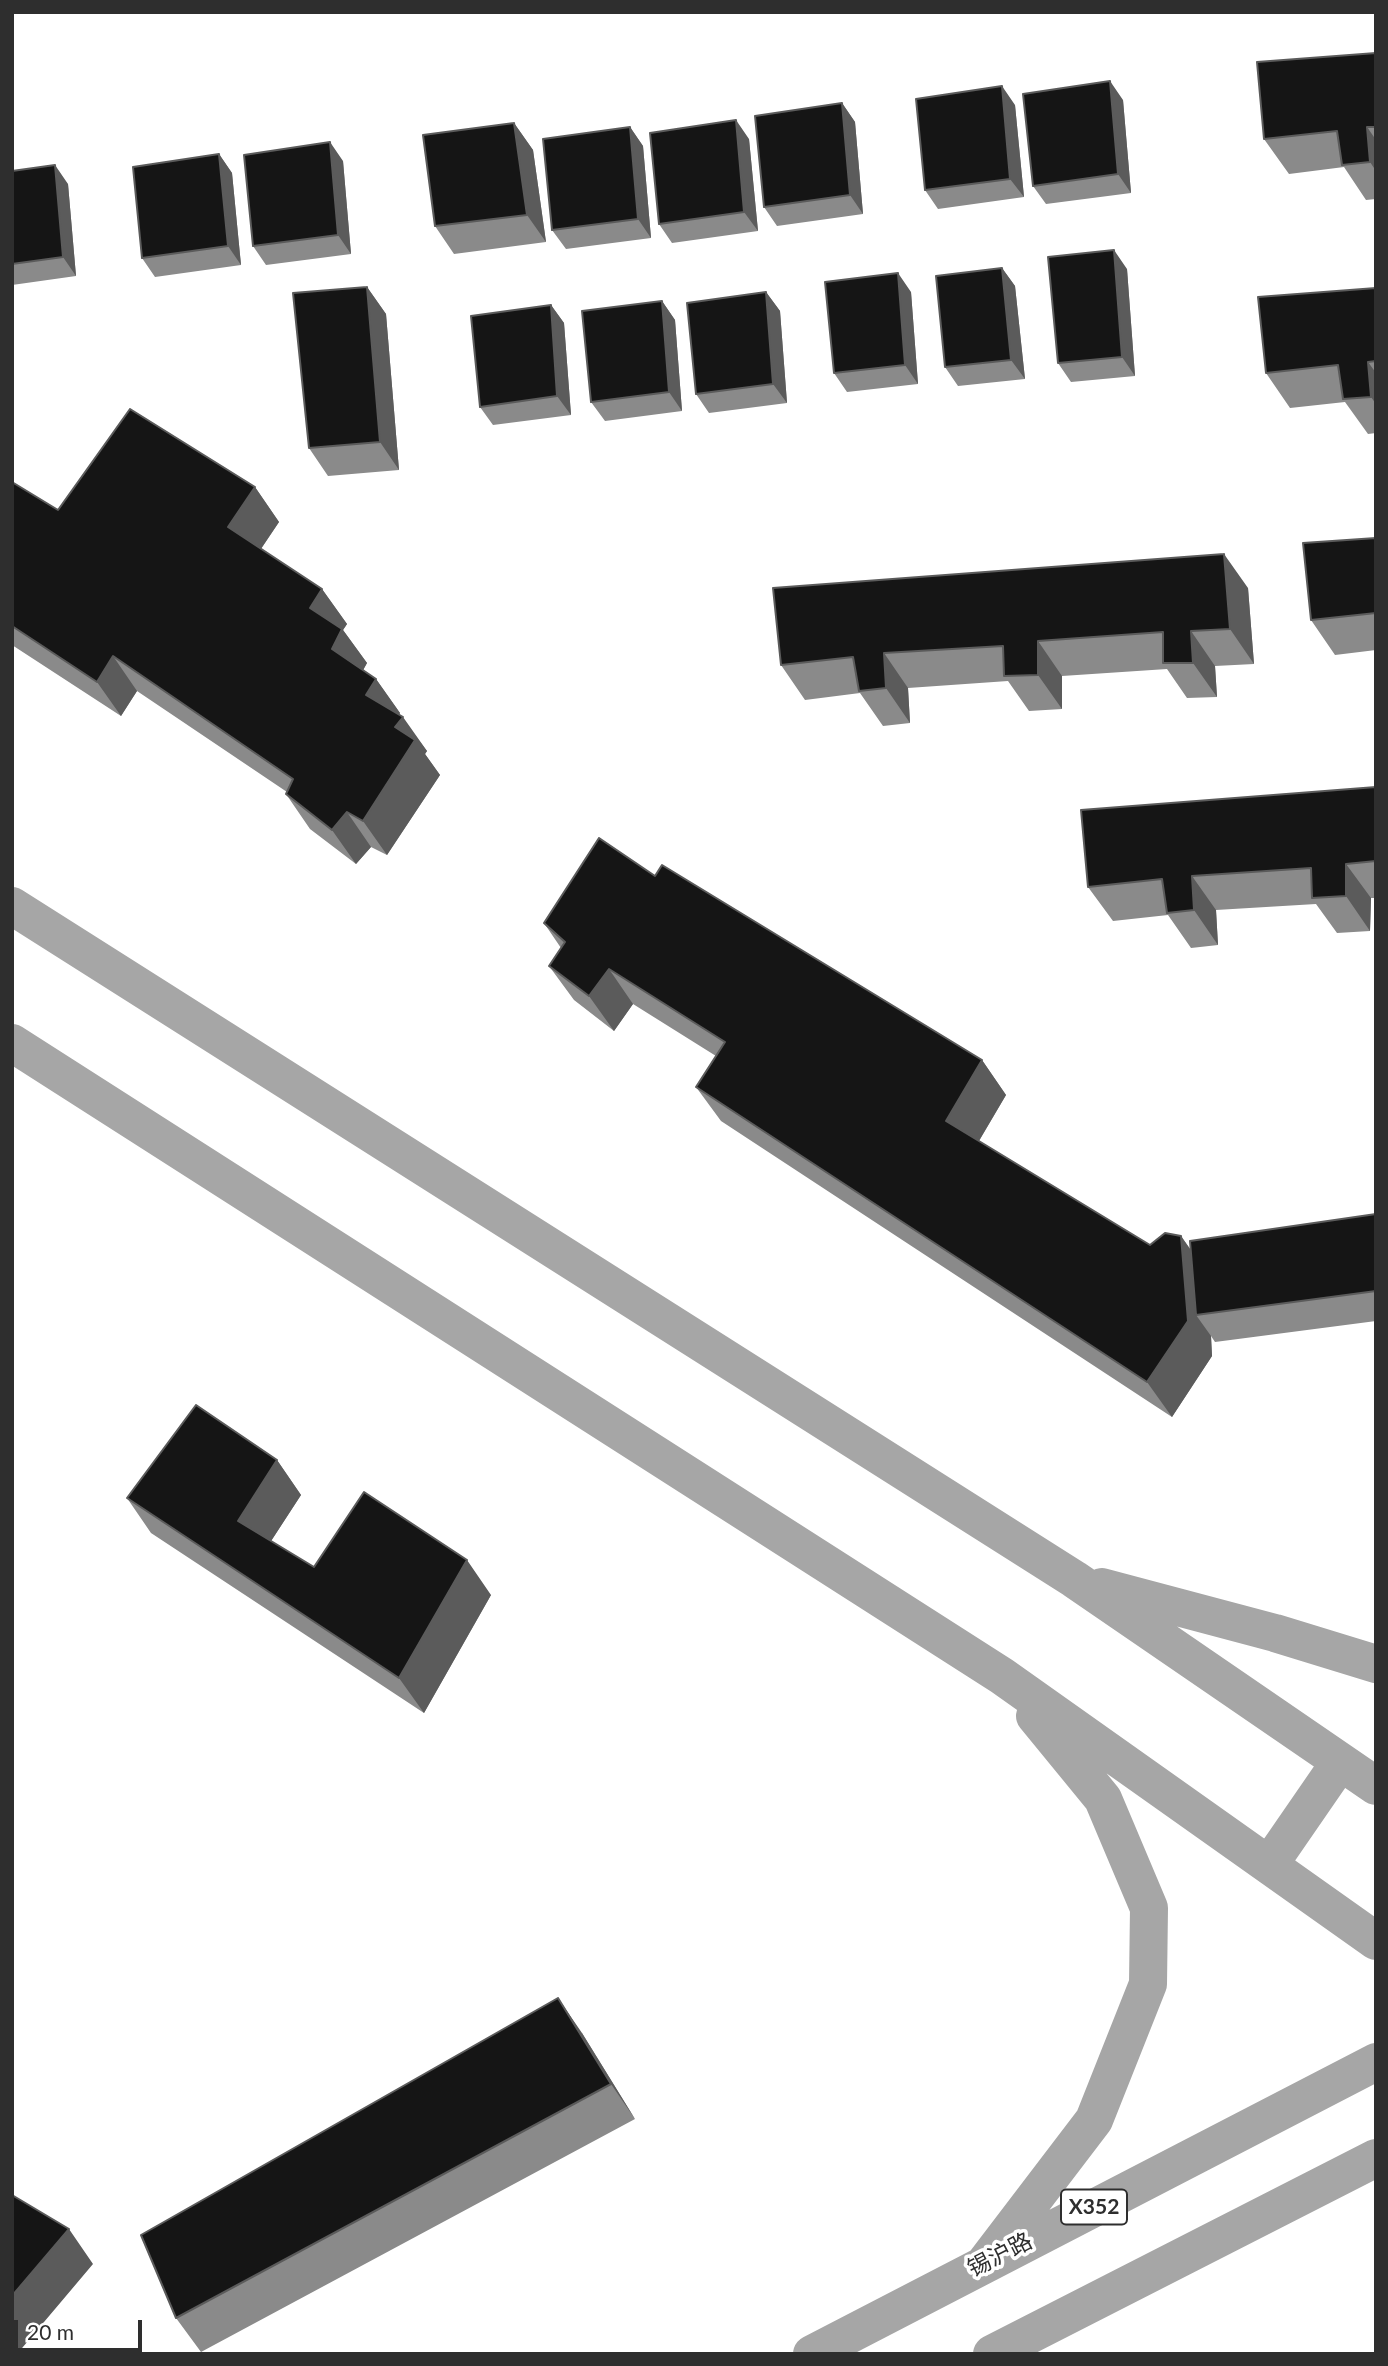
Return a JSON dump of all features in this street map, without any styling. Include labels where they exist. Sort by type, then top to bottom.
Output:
[{"type":"main road","points":[[12,906],[1074,1580],[1376,1786]]},
{"type":"main road","points":[[12,1042],[1002,1676],[1376,1941]]},
{"type":"main road","points":[[1074,1580],[1275,1633],[1376,1664]]},
{"type":"main road","points":[[985,2263],[1094,2120],[1148,1984],[1149,1909],[1103,1799],[1002,1676]]},
{"type":"main road","points":[[1269,1865],[1340,1762]]},
{"type":"main road","name":"锡沪路","points":[[812,2354],[1376,2062]]},
{"type":"main road","points":[[992,2354],[1376,2158]]},
{"type":"building","points":[[1376,53],[1376,127],[1367,127],[1370,162],[1342,165],[1337,131],[1264,139],[1257,62]]},
{"type":"building","points":[[1110,81],[1118,174],[1033,186],[1023,94]]},
{"type":"building","points":[[1002,86],[1010,179],[925,190],[916,99]]},
{"type":"building","points":[[842,103],[850,195],[764,207],[755,116]]},
{"type":"building","points":[[736,120],[744,212],[659,224],[650,133]]},
{"type":"building","points":[[514,123],[527,215],[435,226],[423,135]]},
{"type":"building","points":[[630,127],[638,219],[552,230],[543,139]]},
{"type":"building","points":[[330,142],[338,235],[253,246],[244,155]]},
{"type":"building","points":[[219,154],[228,246],[142,258],[133,167]]},
{"type":"building","points":[[55,165],[63,257],[12,264],[12,171]]},
{"type":"building","points":[[1114,250],[1122,357],[1058,363],[1048,257]]},
{"type":"building","points":[[1002,268],[1011,360],[945,367],[936,276]]},
{"type":"building","points":[[898,273],[905,365],[834,373],[825,282]]},
{"type":"building","points":[[367,287],[380,442],[309,448],[293,293]]},
{"type":"building","points":[[1376,288],[1376,361],[1368,362],[1371,397],[1343,399],[1338,365],[1266,373],[1258,297]]},
{"type":"building","points":[[766,292],[773,384],[696,394],[687,303]]},
{"type":"building","points":[[662,301],[669,392],[591,402],[582,311]]},
{"type":"building","points":[[551,305],[557,396],[480,407],[471,316]]},
{"type":"building","points":[[130,409],[255,487],[228,527],[322,589],[310,608],[342,629],[332,649],[376,679],[366,695],[403,717],[395,727],[415,740],[363,821],[347,812],[332,830],[286,794],[293,779],[113,656],[97,682],[12,626],[12,482],[58,510]]},
{"type":"building","points":[[1376,538],[1376,613],[1311,620],[1303,543]]},
{"type":"building","points":[[1224,554],[1230,629],[1191,631],[1193,663],[1163,663],[1163,632],[1038,641],[1038,675],[1004,676],[1003,646],[884,653],[886,688],[859,691],[853,657],[781,665],[773,588]]},
{"type":"building","points":[[1376,787],[1376,861],[1346,864],[1346,896],[1312,898],[1311,868],[1192,876],[1194,910],[1167,913],[1162,879],[1088,887],[1081,810]]},
{"type":"building","points":[[599,838],[655,876],[662,865],[982,1060],[946,1121],[1150,1245],[1165,1233],[1181,1236],[1188,1321],[1147,1382],[696,1087],[725,1042],[609,969],[589,996],[549,966],[565,942],[544,923]]},
{"type":"building","points":[[1376,1214],[1376,1291],[1196,1315],[1190,1241]]},
{"type":"building","points":[[196,1405],[277,1460],[238,1521],[314,1567],[364,1492],[467,1560],[399,1678],[127,1498]]},
{"type":"building","points":[[558,1998],[611,2084],[176,2318],[141,2235]]},
{"type":"building","points":[[12,2195],[69,2229],[12,2296]]}]
